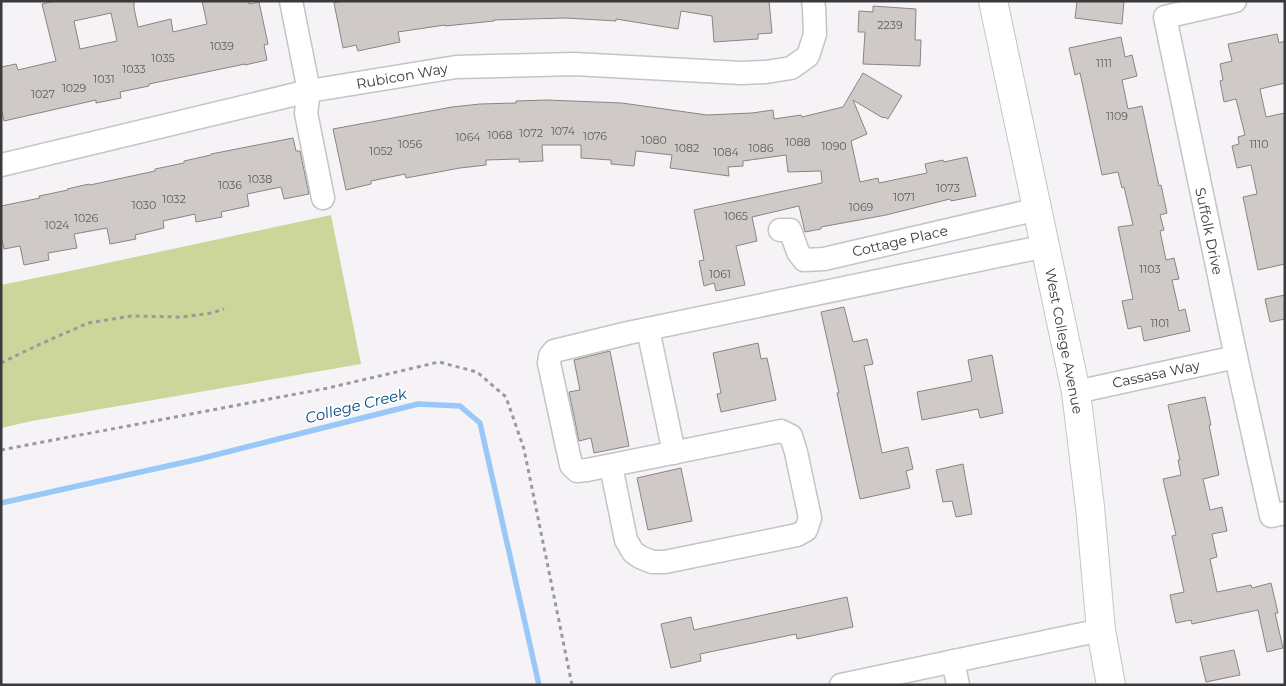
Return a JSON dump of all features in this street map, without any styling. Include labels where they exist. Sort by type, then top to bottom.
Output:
[{"type":"main road","name":"West College Avenue","points":[[993,1],[1076,392],[1090,507],[1101,630],[1111,685]]},
{"type":"street","points":[[291,1],[309,91],[306,113],[324,198]]},
{"type":"street","name":"Rubicon Way","points":[[1,165],[309,91],[456,67],[574,64],[741,73],[791,68],[808,56],[815,34],[813,1]]},
{"type":"street","name":"Suffolk Drive","points":[[1235,1],[1165,17],[1236,356],[1278,515]]},
{"type":"street","name":"Cottage Place","points":[[780,230],[790,230],[798,252],[804,260],[824,258],[1038,209]]},
{"type":"street","points":[[611,466],[626,540],[633,552],[652,562],[664,562],[797,535],[806,530],[810,518],[791,436],[781,431],[611,466],[577,470],[571,465],[549,363],[550,356],[554,351],[561,349],[648,329],[1046,246]]},
{"type":"street","points":[[648,329],[674,453]]},
{"type":"street","name":"Cassasa Way","points":[[1076,392],[1236,356]]},
{"type":"street","points":[[841,685],[1101,630]]},
{"type":"street","points":[[953,661],[958,685]]},
{"type":"path","points":[[1,364],[88,323],[131,316],[182,317],[224,310]]},
{"type":"path","points":[[1,450],[328,388],[439,362],[477,372],[506,397],[524,449],[572,685]]},
{"type":"green space","points":[[331,215],[361,364],[1,428],[1,285]]},
{"type":"building","points":[[54,1],[134,1],[138,27],[171,19],[173,32],[207,24],[202,1],[248,1],[249,4],[259,2],[268,44],[264,45],[267,60],[149,84],[149,86],[120,92],[121,98],[96,103],[96,100],[4,121],[1,108],[1,67],[16,64],[18,70],[56,61],[42,4]],"holes":[[[111,13],[117,41],[80,49],[74,21]]]},
{"type":"building","points":[[341,1],[769,1],[772,33],[758,34],[758,39],[714,42],[712,16],[681,11],[678,29],[616,19],[616,21],[566,18],[494,20],[398,32],[400,42],[358,51],[356,45],[343,48],[334,3]]},
{"type":"building","points":[[1077,1],[1124,1],[1122,24],[1075,18]]},
{"type":"building","points":[[873,6],[916,9],[915,40],[921,40],[920,66],[863,64],[865,32],[858,32],[859,11],[873,12]]},
{"type":"building","points":[[1277,34],[1279,43],[1285,41],[1285,83],[1260,89],[1266,117],[1285,113],[1285,264],[1258,270],[1243,197],[1257,194],[1251,165],[1237,168],[1232,146],[1239,144],[1238,137],[1245,135],[1236,99],[1224,102],[1220,81],[1223,80],[1220,64],[1232,61],[1228,44]]},
{"type":"building","points":[[1121,37],[1125,57],[1132,55],[1137,76],[1122,80],[1128,109],[1142,106],[1159,186],[1161,185],[1167,213],[1160,215],[1164,230],[1160,231],[1166,260],[1174,258],[1179,279],[1172,280],[1179,311],[1185,309],[1190,331],[1144,341],[1141,326],[1128,329],[1122,301],[1133,299],[1118,227],[1133,225],[1124,187],[1122,188],[1118,172],[1102,175],[1080,73],[1075,75],[1069,48]]},
{"type":"building","points":[[863,73],[902,96],[888,119],[883,118],[853,100],[867,134],[851,141],[860,182],[878,178],[879,183],[927,173],[925,164],[967,157],[976,196],[951,201],[950,199],[805,232],[799,206],[752,217],[757,241],[736,246],[745,285],[716,291],[714,283],[704,286],[699,261],[704,260],[694,210],[822,183],[821,171],[788,172],[786,155],[743,161],[743,166],[728,167],[729,176],[670,168],[672,155],[636,151],[634,166],[611,164],[611,160],[581,158],[581,145],[542,145],[543,161],[519,162],[519,159],[486,160],[486,165],[406,178],[405,174],[371,181],[371,184],[346,190],[333,129],[452,107],[547,100],[622,103],[707,115],[773,110],[774,119],[801,115],[802,117],[843,107]]},
{"type":"building","points":[[293,138],[296,151],[300,151],[309,194],[284,199],[281,187],[247,194],[249,206],[221,212],[222,217],[196,222],[195,214],[163,221],[164,228],[135,235],[136,239],[110,244],[107,228],[74,234],[77,248],[48,253],[49,260],[24,265],[20,246],[4,249],[1,236],[1,206],[40,198],[39,196],[89,184],[155,171],[155,169],[184,163],[184,161],[211,154]]},
{"type":"building","points":[[1285,295],[1285,319],[1270,322],[1265,299]]},
{"type":"building","points":[[844,307],[853,342],[867,339],[873,364],[864,366],[882,453],[908,447],[913,469],[906,471],[910,488],[860,499],[821,312]]},
{"type":"building","points":[[758,343],[761,359],[767,358],[776,400],[721,412],[717,394],[721,393],[713,353]]},
{"type":"building","points":[[610,351],[629,446],[594,453],[591,438],[579,441],[569,392],[580,390],[574,360]]},
{"type":"building","points":[[992,355],[1003,413],[980,418],[978,409],[922,420],[917,392],[972,381],[968,360]]},
{"type":"building","points":[[1205,397],[1219,475],[1203,479],[1210,510],[1222,507],[1227,531],[1212,534],[1217,557],[1210,559],[1217,592],[1251,585],[1252,588],[1271,583],[1278,613],[1275,613],[1283,648],[1267,652],[1258,610],[1192,624],[1191,620],[1176,623],[1170,595],[1184,592],[1172,536],[1176,535],[1163,479],[1181,475],[1178,460],[1180,460],[1168,405]]},
{"type":"building","points":[[963,464],[972,514],[956,517],[952,501],[943,502],[936,470]]},
{"type":"building","points":[[681,468],[692,521],[648,530],[637,478]]},
{"type":"building","points":[[847,597],[853,627],[797,639],[796,634],[700,654],[701,661],[671,668],[661,624],[691,617],[694,630]]},
{"type":"building","points":[[1234,650],[1240,675],[1206,682],[1200,657]]},
{"type":"waterway","name":"College Creek","points":[[1,503],[199,459],[418,404],[460,406],[480,423],[539,685]]}]
